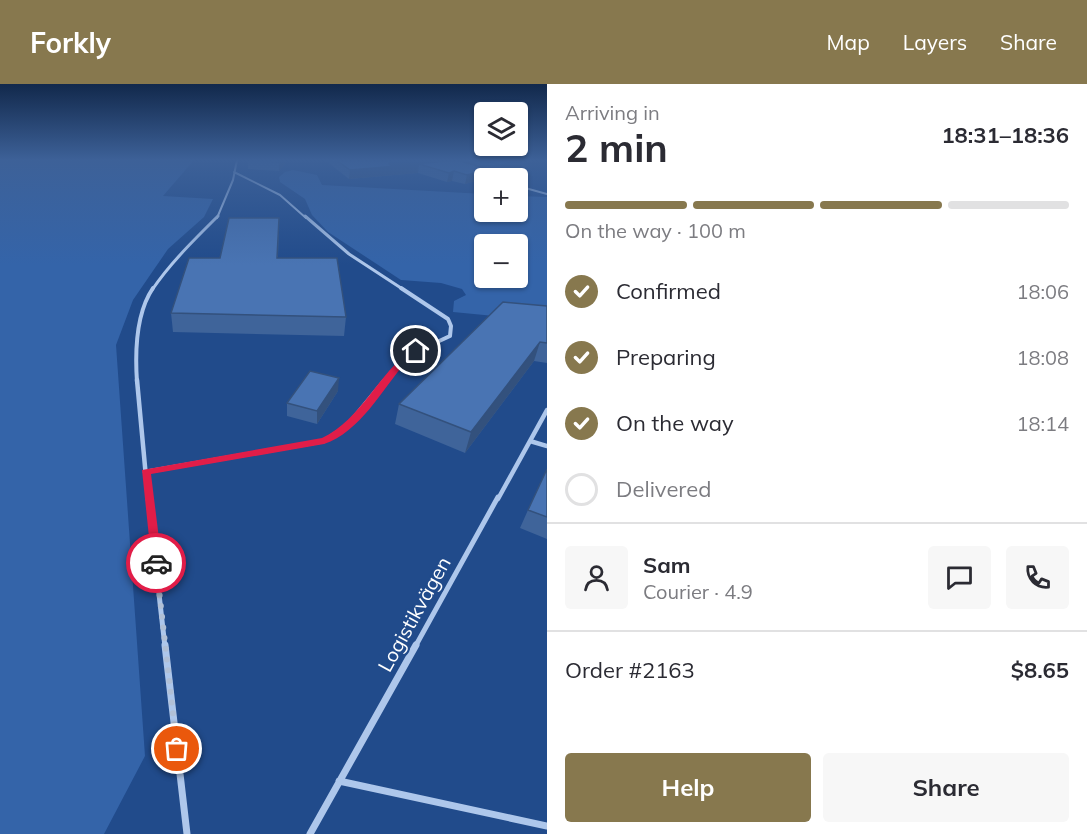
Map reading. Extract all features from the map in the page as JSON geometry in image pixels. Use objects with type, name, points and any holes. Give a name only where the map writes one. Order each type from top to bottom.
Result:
[{"type":"lane","points":[[187,834],[145,472],[136,368],[139,329],[148,296],[163,274],[205,227],[218,217],[226,195]]},
{"type":"lane","points":[[145,472],[324,441],[337,435],[363,410],[405,358],[450,336],[452,331],[448,319],[349,254],[280,195]]},
{"type":"lane","name":"Logistikvägen","points":[[310,834],[547,410]]},
{"type":"lane","points":[[530,441],[547,446]]},
{"type":"lane","points":[[339,781],[547,826]]},
{"type":"shaded area","points":[[0,195],[164,195],[213,199],[204,217],[168,249],[133,300],[116,345],[145,756],[104,834],[0,834]]},
{"type":"shaded area","points":[[299,195],[474,195],[474,222],[528,222],[528,196],[547,197],[547,321],[453,312],[454,301],[466,295],[462,289],[441,283],[401,280],[328,232],[312,215],[305,199]]},
{"type":"building","points":[[229,218],[279,218],[277,258],[337,258],[346,317],[171,313],[189,258],[220,258]]},
{"type":"building","points":[[503,302],[547,306],[547,343],[540,342],[471,432],[399,404]]},
{"type":"building","points":[[310,371],[339,378],[317,411],[287,403]]},
{"type":"building","points":[[547,469],[547,517],[528,510]]},
{"type":"way so far","points":[[156,563],[177,749]]},
{"type":"route","points":[[156,563],[145,472],[324,441],[337,435],[363,410],[405,358],[416,351]]}]
